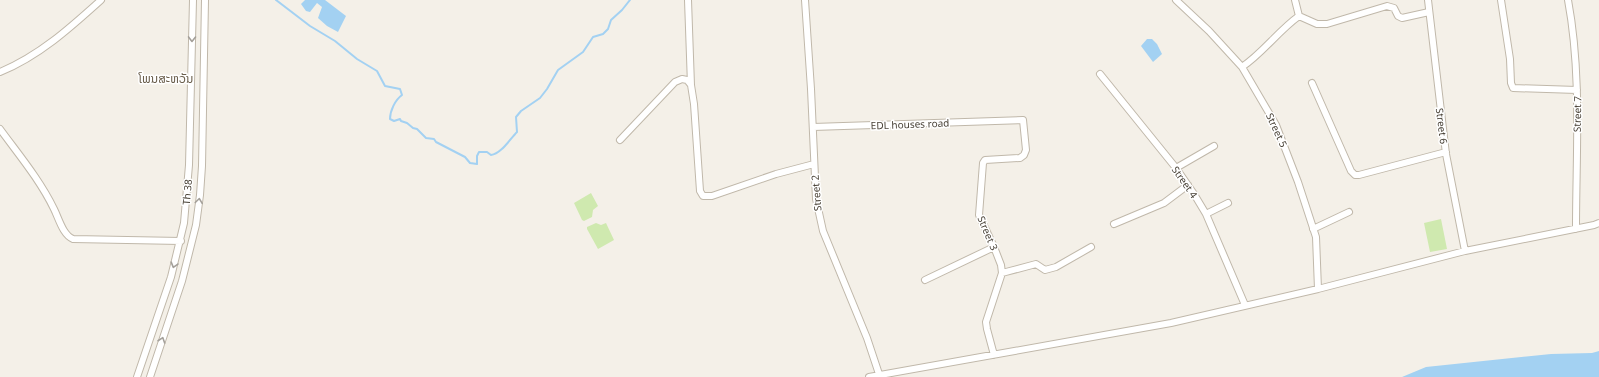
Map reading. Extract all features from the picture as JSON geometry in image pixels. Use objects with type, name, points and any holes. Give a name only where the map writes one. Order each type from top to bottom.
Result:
[{"type":"street","points":[[0,72],[26,60],[48,45],[101,0]]},
{"type":"street","name":"Th 38","points":[[137,377],[170,278],[181,241],[184,223],[189,165],[193,0]]},
{"type":"street","name":"Th 38","points":[[150,377],[182,281],[196,226],[202,166],[205,0]]},
{"type":"street","points":[[688,0],[691,84],[694,104],[700,191],[703,196],[712,196],[776,174],[814,164]]},
{"type":"street","name":"Street 2","points":[[805,0],[816,199],[823,231],[879,374]]},
{"type":"street","name":"Street 5","points":[[1176,0],[1209,31],[1242,67],[1276,125],[1298,182],[1316,238],[1318,289]]},
{"type":"street","points":[[1295,0],[1299,16]]},
{"type":"street","name":"Street 6","points":[[1428,0],[1446,152],[1465,251]]},
{"type":"street","points":[[1501,0],[1510,59],[1511,83],[1513,88],[1577,90]]},
{"type":"street","name":"Street 7","points":[[1568,0],[1571,17],[1577,90],[1576,229]]},
{"type":"street","points":[[1299,16],[1317,24],[1327,24],[1386,6],[1394,8],[1398,16],[1402,18],[1429,12]]},
{"type":"street","points":[[1242,67],[1250,62],[1286,26],[1299,16]]},
{"type":"street","name":"Street 4","points":[[1100,74],[1188,185],[1206,214],[1245,305]]},
{"type":"street","points":[[620,140],[675,82],[682,79],[687,80],[691,84]]},
{"type":"street","points":[[1312,83],[1351,172],[1356,175],[1446,152]]},
{"type":"street","name":"EDL houses road","points":[[813,128],[1023,120]]},
{"type":"street","name":"Street 3","points":[[1002,273],[994,247],[979,214],[983,163],[985,160],[1020,158],[1024,155],[1026,150],[1023,120]]},
{"type":"street","points":[[0,129],[47,193],[64,229],[70,238],[181,241]]},
{"type":"street","points":[[1176,168],[1214,146]]},
{"type":"street","points":[[1114,224],[1164,202],[1188,185]]},
{"type":"street","points":[[1206,214],[1228,203]]},
{"type":"street","points":[[1313,229],[1349,212]]},
{"type":"street","points":[[184,223],[196,226]]},
{"type":"street","points":[[869,377],[1171,323],[1318,289],[1465,251],[1599,223]]},
{"type":"street","points":[[925,280],[994,247]]},
{"type":"street","points":[[994,355],[986,322],[1002,273],[1036,264],[1044,270],[1056,267],[1091,247]]},
{"type":"green space","points":[[591,193],[598,206],[593,210],[592,217],[584,221],[582,220],[574,203]]},
{"type":"green space","points":[[1441,219],[1447,249],[1430,252],[1424,223]]},
{"type":"green space","points":[[596,223],[601,225],[606,223],[614,240],[598,249],[587,229],[587,227]]},
{"type":"water","points":[[305,0],[325,0],[346,16],[338,32],[327,26],[318,18],[322,7],[317,3],[310,12],[306,11],[301,4]]},
{"type":"water","points":[[1147,39],[1152,39],[1157,44],[1162,54],[1153,62],[1141,46]]},
{"type":"water","points":[[1599,351],[1599,377],[1402,377],[1426,367],[1551,354],[1592,353]]},
{"type":"waterway","points":[[276,0],[310,26],[335,41],[357,59],[377,71],[385,86],[400,89],[402,95],[393,106],[390,119],[394,121],[400,119],[401,121],[417,129],[426,138],[434,139],[436,142],[465,157],[470,163],[477,164],[477,156],[479,152],[487,152],[491,155],[495,154],[505,146],[517,132],[516,117],[521,111],[540,98],[558,70],[583,52],[593,37],[603,34],[608,29],[611,20],[630,0]]},
{"type":"district","name":"ໂພນສະຫວັນ","points":[[166,78]]}]
